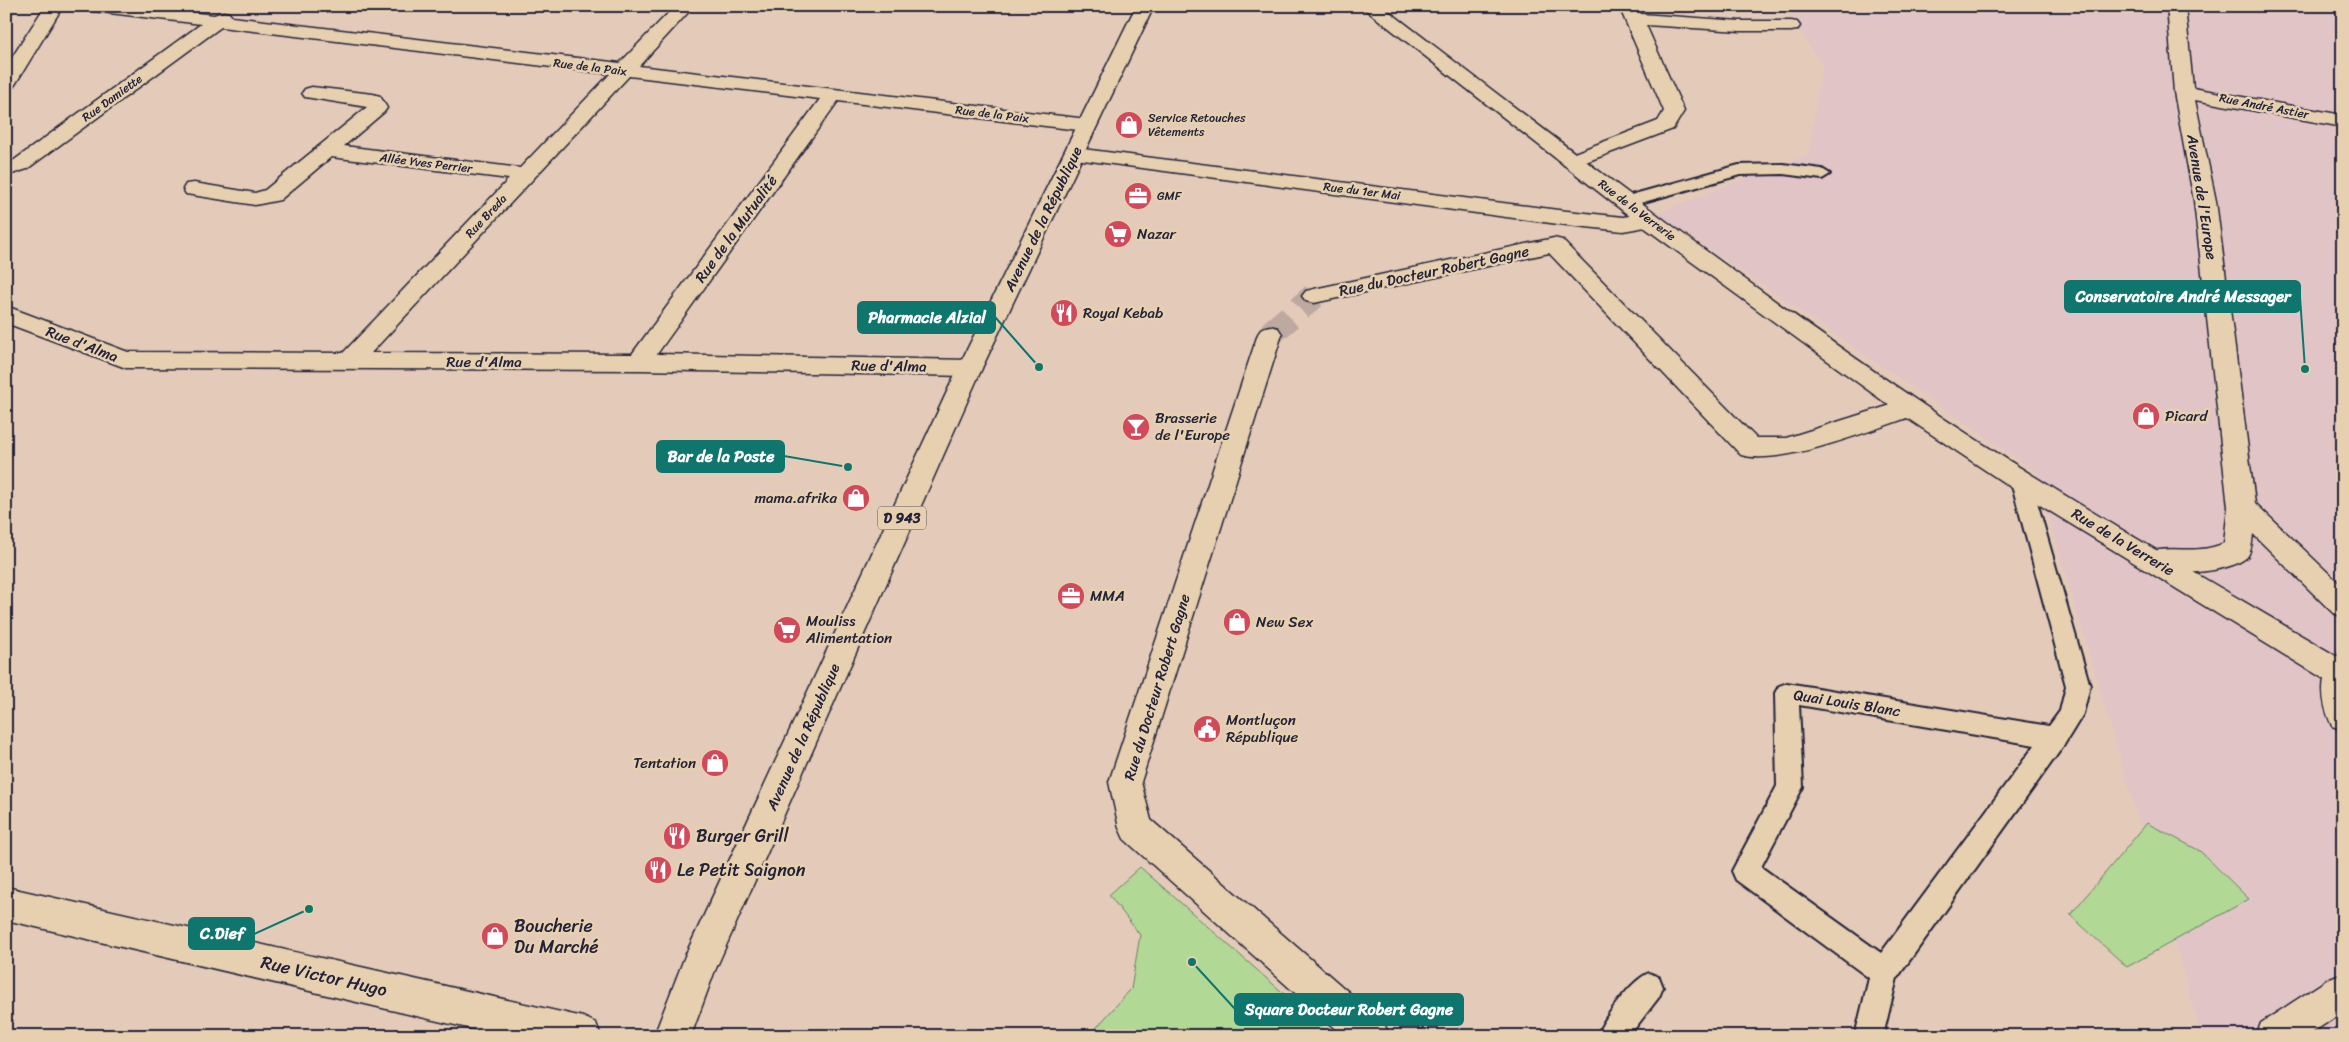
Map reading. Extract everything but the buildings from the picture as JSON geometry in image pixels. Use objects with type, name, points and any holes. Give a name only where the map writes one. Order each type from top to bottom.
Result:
[{"type":"street","points":[[6,83],[54,6]]},
{"type":"street","name":"Rue de la Paix","points":[[93,6],[1087,125]]},
{"type":"street","name":"Rue Damiette","points":[[6,170],[20,165],[238,6]]},
{"type":"street","name":"Rue Breda","points":[[349,361],[685,6]]},
{"type":"street","name":"Avenue de la République","points":[[672,1036],[698,969],[970,368],[1145,6]]},
{"type":"street","name":"Rue de la Verrerie","points":[[1370,6],[1398,18],[1571,161],[1649,220],[1910,408],[2021,481],[2155,562],[2341,670]]},
{"type":"street","name":"Avenue de l'Europe","points":[[2155,562],[2210,561],[2237,549],[2242,507],[2205,201],[2184,92],[2176,6]]},
{"type":"street","points":[[1630,13],[1740,26],[1791,26]]},
{"type":"street","points":[[1571,161],[1666,126],[1674,110],[1630,13]]},
{"type":"street","name":"Rue André Astier","points":[[2184,92],[2343,121]]},
{"type":"street","points":[[194,190],[256,199],[272,196],[377,108],[373,100],[312,93]]},
{"type":"street","name":"Rue de la Mutualité","points":[[639,362],[833,95]]},
{"type":"street","name":"Allée Yves Perrier","points":[[327,150],[525,175]]},
{"type":"street","name":"Rue du 1er Mai","points":[[1075,154],[1558,217],[1623,224],[1649,220]]},
{"type":"street","points":[[1558,217],[1554,245],[1750,448],[1786,447],[1910,408]]},
{"type":"street","name":"Rue du Docteur Robert Gagne","points":[[1314,296],[1554,245]]},
{"type":"street","name":"Rue d'Alma","points":[[6,314],[126,360],[639,362],[970,368]]},
{"type":"street","name":"Rue du Docteur Robert Gagne","points":[[1270,334],[1125,782],[1136,828],[1371,1036]]},
{"type":"street","points":[[2242,507],[2337,593]]},
{"type":"street","points":[[2341,670],[2339,706],[2343,717]]},
{"type":"street","name":"Rue Victor Hugo","points":[[6,902],[583,1036]]},
{"type":"street","points":[[2274,1036],[2343,991]]},
{"type":"lane","points":[[1626,202],[1739,170],[1783,168],[1822,174]]},
{"type":"lane","points":[[1869,1036],[1884,972],[2071,714],[2078,686],[2021,481]]},
{"type":"lane","name":"Quai Louis Blanc","points":[[1884,972],[1745,871],[1790,787],[1786,693],[2055,738]]},
{"type":"lane","points":[[1610,1036],[1650,987]]},
{"type":"shaded area","points":[[1782,6],[2343,6],[2343,1036],[2197,1036],[2197,1020],[2035,471],[1656,213],[1808,154],[1822,65]]},
{"type":"green space","points":[[2147,823],[2200,851],[2249,899],[2127,967],[2070,915]]},
{"type":"green space","points":[[1140,867],[1332,1036],[1089,1036],[1131,989],[1140,935],[1109,895]]},
{"type":"tunnel","points":[[1270,334],[1314,296]]},
{"type":"place","name":"Service Retouches Vêtements","points":[[1129,125]]},
{"type":"place","name":"GMF","points":[[1138,196]]},
{"type":"place","name":"Nazar","points":[[1118,234]]},
{"type":"place","name":"Royal Kebab","points":[[1064,313]]},
{"type":"place","name":"Pharmacie Alzial","points":[[1039,367]]},
{"type":"place","name":"Conservatoire André Messager","points":[[2305,369]]},
{"type":"place","name":"Picard","points":[[2146,416]]},
{"type":"place","name":"Brasserie de l'Europe","points":[[1136,427]]},
{"type":"place","name":"Bar de la Poste","points":[[848,467]]},
{"type":"place","name":"mama.afrika","points":[[856,498]]},
{"type":"place","name":"MMA","points":[[1071,596]]},
{"type":"place","name":"New Sex","points":[[1237,622]]},
{"type":"place","name":"Mouliss Alimentation","points":[[787,630]]},
{"type":"place","name":"Montluçon République","points":[[1207,729]]},
{"type":"place","name":"Tentation","points":[[715,763]]},
{"type":"place","name":"Burger Grill","points":[[677,836]]},
{"type":"place","name":"Le Petit Saignon","points":[[658,870]]},
{"type":"place","name":"C.Dief","points":[[309,909]]},
{"type":"place","name":"Boucherie Du Marché","points":[[495,936]]},
{"type":"place","name":"Square Docteur Robert Gagne","points":[[1192,962]]}]
